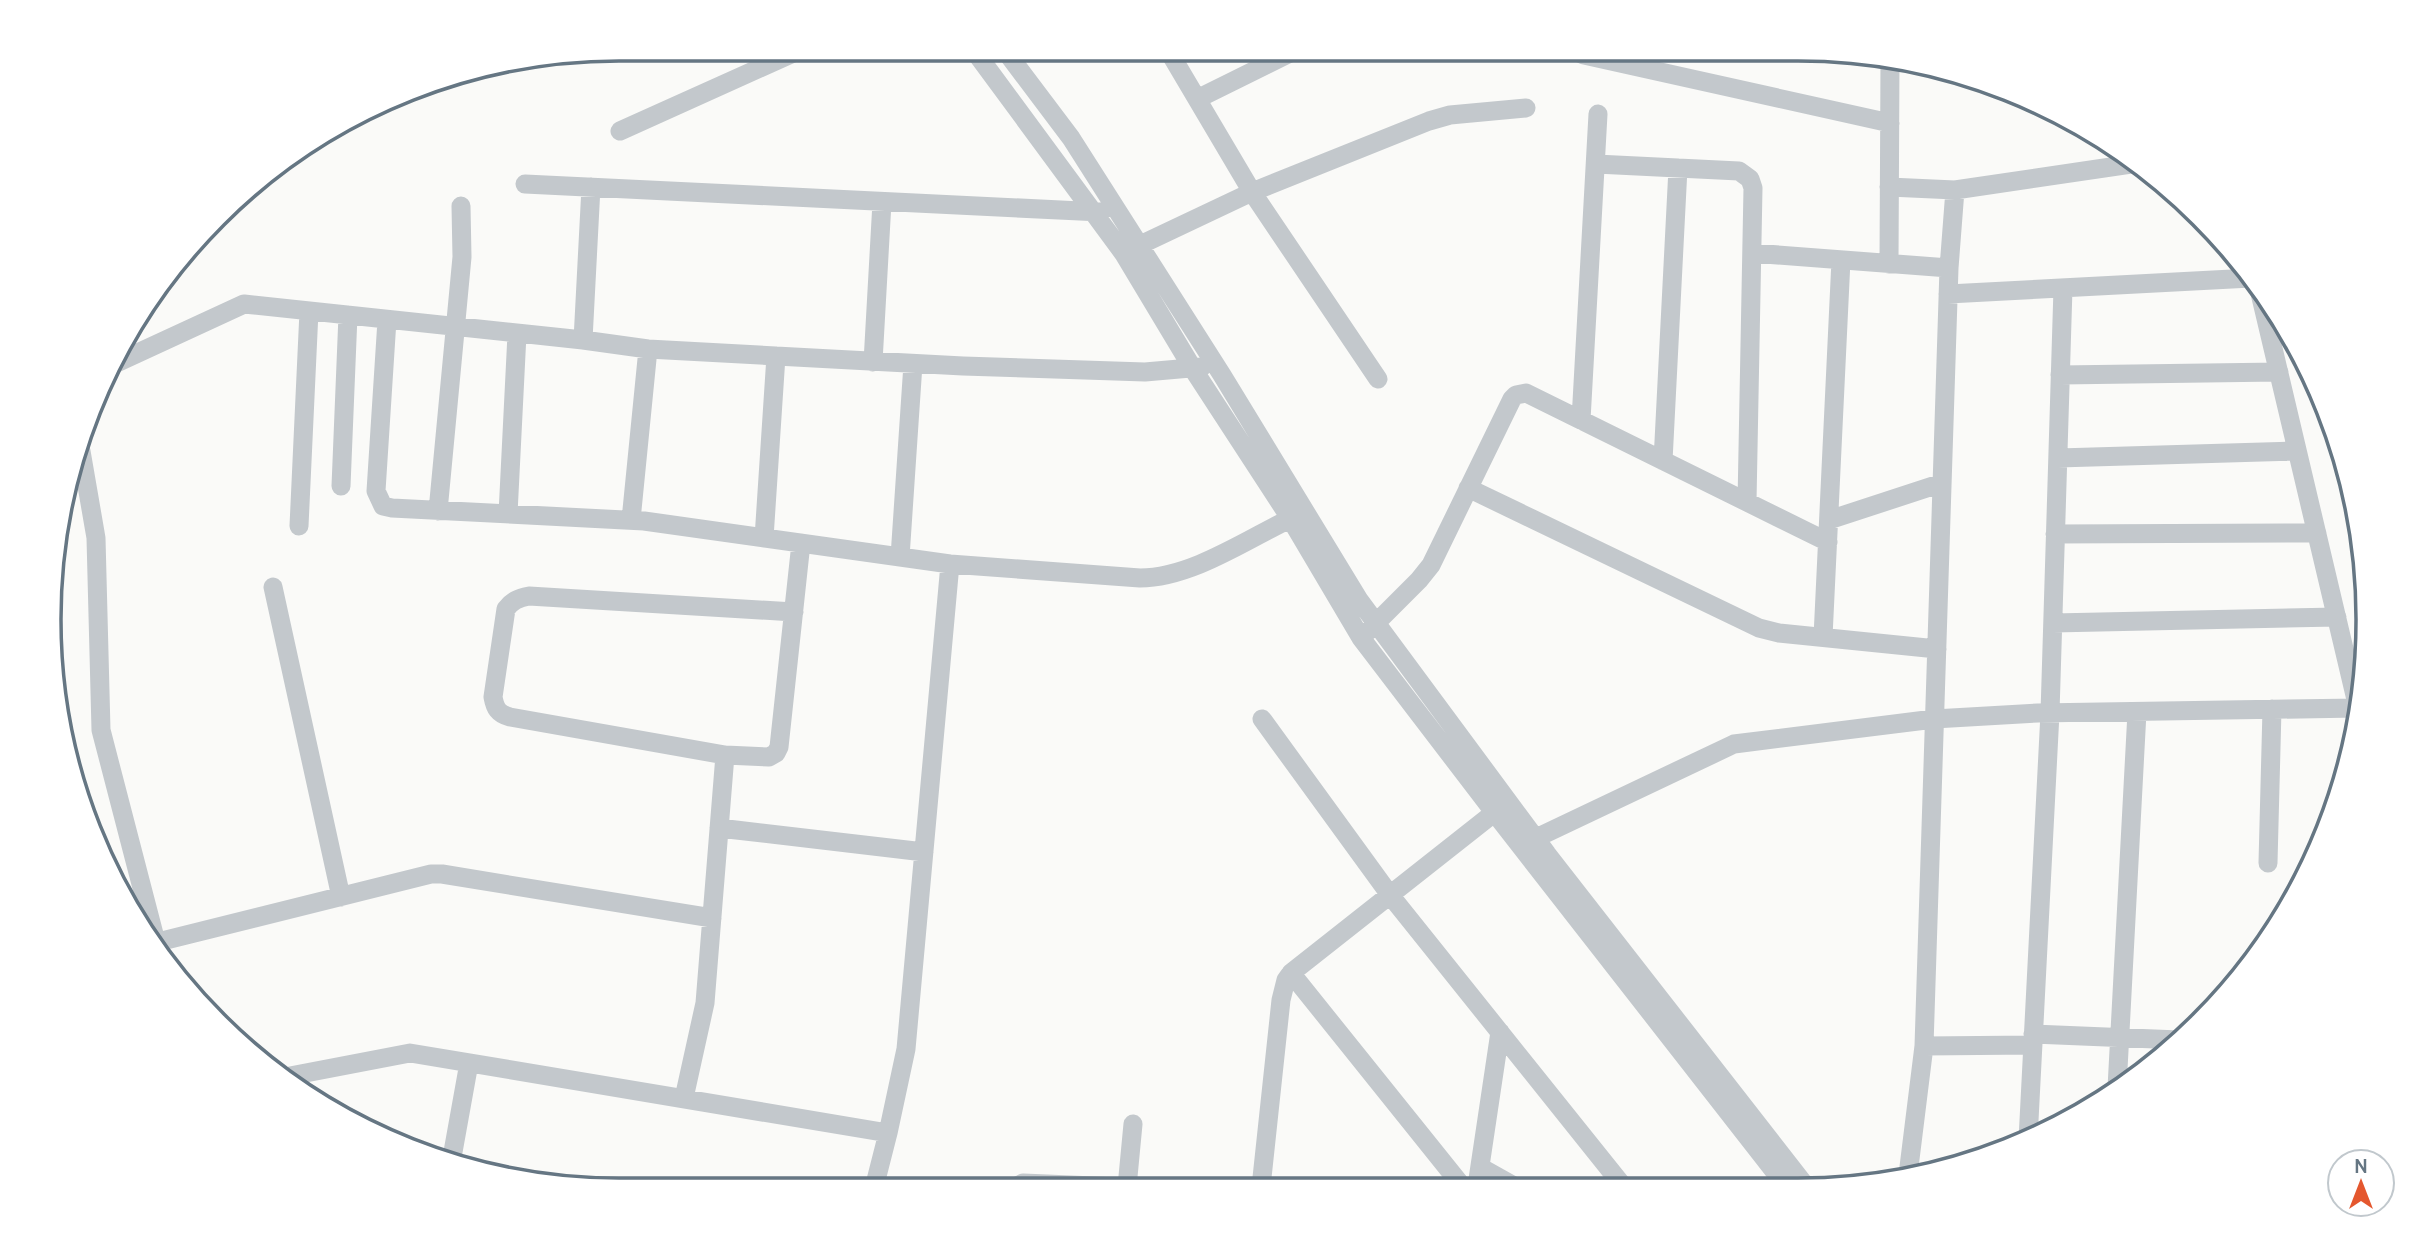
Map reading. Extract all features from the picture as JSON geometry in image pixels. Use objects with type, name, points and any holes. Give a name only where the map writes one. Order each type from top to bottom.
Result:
[{"type":"street","points":[[620,131],[775,61]]},
{"type":"street","points":[[982,61],[1124,254],[1193,369],[1298,514]]},
{"type":"street","points":[[1013,61],[1068,133],[1216,365],[1351,605],[1359,634],[1501,807],[1780,1178]]},
{"type":"street","points":[[1175,61],[1252,192],[1378,379]]},
{"type":"street","points":[[1197,99],[1274,61]]},
{"type":"street","points":[[1611,61],[1890,122]]},
{"type":"street","points":[[1889,264],[1890,69]]},
{"type":"street","points":[[1140,245],[1252,192],[1439,118],[1526,108]]},
{"type":"street","points":[[1581,420],[1598,114]]},
{"type":"street","points":[[1596,164],[1739,171],[1746,174],[1753,188],[1747,502]]},
{"type":"street","points":[[1889,187],[1955,190],[2122,165]]},
{"type":"street","points":[[1663,461],[1678,168]]},
{"type":"street","points":[[525,184],[1119,213]]},
{"type":"street","points":[[583,340],[591,187]]},
{"type":"street","points":[[1909,1166],[1924,1046],[1948,295],[1955,190]]},
{"type":"street","points":[[873,362],[882,202]]},
{"type":"street","points":[[438,511],[462,257],[461,206]]},
{"type":"street","points":[[1752,253],[1949,268]]},
{"type":"street","points":[[1823,637],[1841,260]]},
{"type":"street","points":[[1948,295],[2239,279]]},
{"type":"street","points":[[2029,1127],[2050,713],[2063,288]]},
{"type":"street","points":[[127,358],[244,304],[648,349],[912,364],[1145,372],[1216,365]]},
{"type":"street","points":[[299,526],[309,311]]},
{"type":"street","points":[[2265,314],[2352,682]]},
{"type":"street","points":[[341,486],[348,315]]},
{"type":"street","points":[[387,320],[376,491],[383,506],[392,508],[631,520],[950,564],[1152,578],[1199,564],[1298,514]]},
{"type":"street","points":[[508,514],[517,334]]},
{"type":"street","points":[[631,520],[648,349]]},
{"type":"street","points":[[764,538],[776,356]]},
{"type":"street","points":[[900,557],[912,364]]},
{"type":"street","points":[[2060,375],[2279,372]]},
{"type":"street","points":[[1359,634],[1425,574],[1512,399],[1525,393],[1828,542]]},
{"type":"street","points":[[2058,457],[2297,451]]},
{"type":"street","points":[[83,464],[96,538],[101,730],[154,928]]},
{"type":"street","points":[[1829,520],[1942,483]]},
{"type":"street","points":[[1468,488],[1759,628],[1779,633],[1937,649]]},
{"type":"street","points":[[2055,534],[2317,533]]},
{"type":"street","points":[[794,612],[529,596],[511,602],[506,609],[493,697],[495,707],[501,714],[725,755],[761,758],[776,753],[779,747],[794,612],[801,543]]},
{"type":"street","points":[[877,1178],[906,1049],[950,564]]},
{"type":"street","points":[[272,587],[341,897]]},
{"type":"street","points":[[1351,605],[1375,621],[1501,807]]},
{"type":"street","points":[[2053,622],[2337,617]]},
{"type":"street","points":[[1529,844],[1734,744],[1934,719],[2050,713],[2348,708]]},
{"type":"street","points":[[2268,863],[2272,709]]},
{"type":"street","points":[[2117,1077],[2137,712]]},
{"type":"street","points":[[1262,719],[1390,895],[1617,1178]]},
{"type":"street","points":[[684,1098],[704,1014],[725,755]]},
{"type":"street","points":[[1262,1178],[1281,1000],[1286,979],[1501,807]]},
{"type":"street","points":[[719,828],[924,852]]},
{"type":"street","points":[[1529,844],[1799,1178]]},
{"type":"street","points":[[162,939],[431,874],[451,874],[712,918]]},
{"type":"street","points":[[1291,973],[1456,1178]]},
{"type":"street","points":[[1479,1176],[1500,1032]]},
{"type":"street","points":[[1924,1046],[2119,1036],[2166,1039]]},
{"type":"street","points":[[297,1075],[410,1053],[888,1133]]},
{"type":"street","points":[[453,1152],[469,1063]]},
{"type":"street","points":[[1128,1178],[1133,1124]]}]
